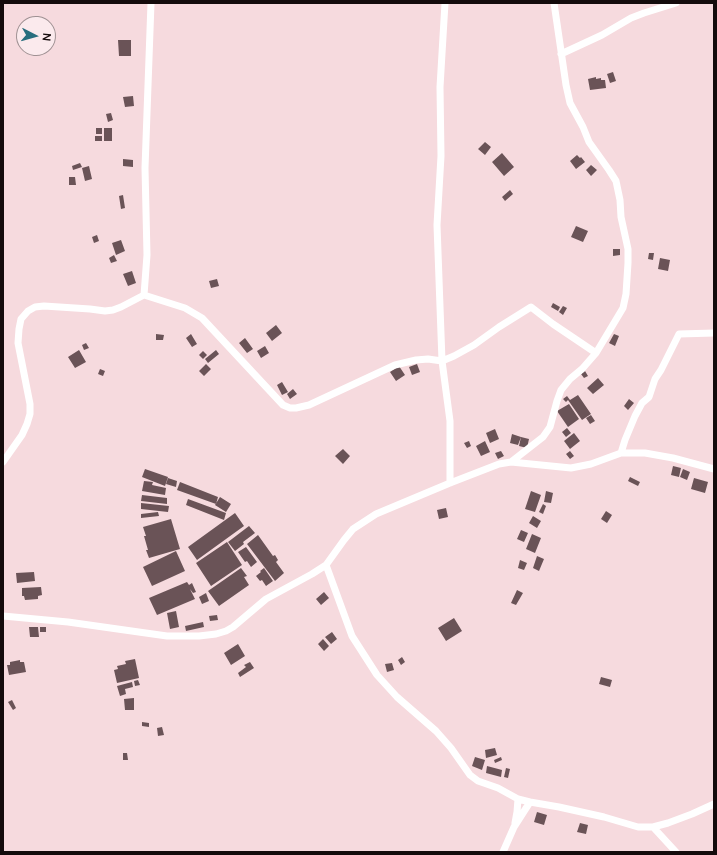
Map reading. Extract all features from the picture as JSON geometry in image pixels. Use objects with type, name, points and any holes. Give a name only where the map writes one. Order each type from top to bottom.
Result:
[{"type":"street","points":[[144,295],[147,255],[145,168],[151,3]]},
{"type":"street","points":[[445,3],[440,87],[441,156],[437,225],[442,361],[450,421],[450,483]]},
{"type":"street","points":[[511,462],[543,437],[550,427],[561,390],[596,353],[623,308],[626,294],[628,249],[616,181],[589,142],[570,103],[554,3]]},
{"type":"street","points":[[561,54],[602,35],[631,18],[676,3]]},
{"type":"street","points":[[3,462],[22,435],[30,414],[30,404],[18,343],[21,319],[28,311],[35,307],[44,306],[105,311],[121,307],[144,295],[185,308],[202,318],[284,405],[290,408],[309,405],[395,365],[416,360],[428,359],[442,361],[454,356],[531,307],[596,353]]},
{"type":"street","points":[[621,453],[635,416],[642,403],[649,397],[655,379],[679,334],[714,333]]},
{"type":"street","points":[[3,616],[68,622],[167,636],[194,636],[226,632],[266,599],[326,565],[353,529],[376,514],[499,464],[511,462],[571,468],[591,464],[621,453],[645,453],[712,467]]},
{"type":"street","points":[[326,565],[352,636],[377,675],[397,698],[436,731],[451,748],[470,775],[478,781],[498,788],[518,799],[604,817],[638,827],[653,827],[692,814],[714,804]]},
{"type":"street","points":[[514,827],[518,799]]},
{"type":"street","points":[[503,852],[514,827],[530,802]]},
{"type":"street","points":[[653,827],[676,852]]},
{"type":"building","points":[[118,40],[131,40],[131,56],[119,56]]},
{"type":"building","points":[[613,72],[616,81],[610,83],[607,74]]},
{"type":"building","points":[[596,77],[596,79],[601,78],[601,80],[605,80],[606,88],[590,90],[588,79]]},
{"type":"building","points":[[133,96],[134,106],[125,107],[123,97]]},
{"type":"building","points":[[111,113],[113,120],[108,122],[106,114]]},
{"type":"building","points":[[96,128],[102,128],[102,134],[96,134]]},
{"type":"building","points":[[104,128],[112,128],[112,141],[104,141]]},
{"type":"building","points":[[95,136],[102,136],[102,141],[95,141]]},
{"type":"building","points":[[485,142],[491,147],[485,155],[478,149]]},
{"type":"building","points":[[502,153],[514,167],[504,176],[492,162]]},
{"type":"building","points":[[577,155],[585,162],[576,169],[570,161]]},
{"type":"building","points":[[123,159],[133,160],[133,167],[123,166]]},
{"type":"building","points":[[80,163],[82,167],[73,170],[72,166]]},
{"type":"building","points":[[591,165],[597,170],[591,176],[586,170]]},
{"type":"building","points":[[89,166],[92,179],[85,181],[82,168]]},
{"type":"building","points":[[69,177],[75,177],[76,185],[69,185]]},
{"type":"building","points":[[510,190],[513,194],[505,201],[502,197]]},
{"type":"building","points":[[123,195],[125,208],[121,209],[119,196]]},
{"type":"building","points":[[576,226],[588,231],[583,242],[571,237]]},
{"type":"building","points":[[97,235],[99,241],[94,243],[92,237]]},
{"type":"building","points":[[121,240],[125,251],[116,255],[112,243]]},
{"type":"building","points":[[613,249],[620,249],[620,255],[613,256]]},
{"type":"building","points":[[649,253],[654,253],[653,260],[648,259]]},
{"type":"building","points":[[114,255],[117,261],[111,263],[109,258]]},
{"type":"building","points":[[660,258],[670,260],[668,271],[658,269]]},
{"type":"building","points":[[132,271],[136,283],[128,286],[123,274]]},
{"type":"building","points":[[217,279],[219,286],[211,288],[209,281]]},
{"type":"building","points":[[553,303],[560,307],[558,311],[551,307]]},
{"type":"building","points":[[563,306],[567,308],[563,315],[559,312]]},
{"type":"building","points":[[276,325],[282,333],[272,341],[266,333]]},
{"type":"building","points":[[156,334],[164,335],[163,340],[156,340]]},
{"type":"building","points":[[191,334],[197,344],[192,347],[186,338]]},
{"type":"building","points":[[614,334],[619,336],[615,346],[609,343]]},
{"type":"building","points":[[245,338],[253,349],[247,353],[239,343]]},
{"type":"building","points":[[86,343],[89,348],[84,350],[82,345]]},
{"type":"building","points":[[265,346],[269,353],[261,358],[257,351]]},
{"type":"building","points":[[79,350],[86,362],[75,368],[68,357]]},
{"type":"building","points":[[216,350],[219,354],[208,363],[205,359]]},
{"type":"building","points":[[203,351],[207,355],[203,359],[199,355]]},
{"type":"building","points":[[206,364],[211,369],[204,376],[199,371]]},
{"type":"building","points":[[417,364],[420,372],[412,375],[409,367]]},
{"type":"building","points":[[399,366],[405,375],[396,381],[390,372]]},
{"type":"building","points":[[100,369],[105,371],[103,376],[98,374]]},
{"type":"building","points":[[585,371],[588,376],[584,378],[581,374]]},
{"type":"building","points":[[598,378],[604,385],[593,394],[587,388]]},
{"type":"building","points":[[282,382],[288,392],[282,395],[277,385]]},
{"type":"building","points":[[293,389],[297,394],[290,399],[287,394]]},
{"type":"building","points":[[578,395],[591,414],[582,420],[568,400],[566,402],[563,399],[567,396],[570,400]]},
{"type":"building","points":[[629,399],[634,403],[628,410],[624,406]]},
{"type":"building","points":[[569,404],[579,419],[568,427],[557,411]]},
{"type":"building","points":[[591,415],[595,421],[590,424],[586,418]]},
{"type":"building","points":[[567,428],[571,433],[566,437],[562,432]]},
{"type":"building","points":[[495,429],[499,439],[490,443],[486,433]]},
{"type":"building","points":[[574,433],[580,441],[570,449],[564,441]]},
{"type":"building","points":[[512,434],[521,437],[518,445],[510,443]]},
{"type":"building","points":[[521,437],[529,439],[527,448],[519,446]]},
{"type":"building","points":[[469,441],[471,446],[467,448],[464,443]]},
{"type":"building","points":[[485,441],[490,452],[481,456],[476,446]]},
{"type":"building","points":[[343,449],[350,456],[343,464],[335,456]]},
{"type":"building","points":[[501,451],[504,456],[498,459],[495,453]]},
{"type":"building","points":[[570,451],[574,456],[570,459],[566,454]]},
{"type":"building","points":[[673,466],[681,468],[679,477],[671,475]]},
{"type":"building","points":[[145,469],[168,477],[165,486],[142,477]]},
{"type":"building","points":[[683,469],[690,472],[687,480],[680,477]]},
{"type":"building","points":[[630,477],[640,482],[638,486],[628,481]]},
{"type":"building","points":[[168,478],[177,481],[176,487],[166,484]]},
{"type":"building","points":[[694,478],[708,482],[705,493],[691,489]]},
{"type":"building","points":[[144,481],[153,482],[152,485],[166,488],[165,495],[142,491]]},
{"type":"building","points":[[180,482],[218,497],[216,504],[177,490]]},
{"type":"building","points":[[531,491],[541,495],[535,512],[525,509]]},
{"type":"building","points":[[546,491],[553,493],[551,503],[544,502]]},
{"type":"building","points":[[142,495],[167,498],[167,504],[141,501]]},
{"type":"building","points":[[220,497],[231,504],[226,512],[215,505]]},
{"type":"building","points":[[188,499],[226,513],[224,520],[186,505]]},
{"type":"building","points":[[141,503],[169,506],[168,512],[141,509]]},
{"type":"building","points":[[543,504],[546,506],[543,514],[539,512]]},
{"type":"building","points":[[446,508],[448,517],[439,519],[437,510]]},
{"type":"building","points":[[606,511],[612,515],[607,523],[601,519]]},
{"type":"building","points":[[158,512],[159,516],[141,518],[141,514]]},
{"type":"building","points":[[235,513],[244,526],[197,560],[188,547]]},
{"type":"building","points":[[533,516],[541,521],[537,528],[529,523]]},
{"type":"building","points":[[171,519],[180,549],[149,558],[146,550],[148,550],[143,527]]},
{"type":"building","points":[[249,526],[255,533],[243,542],[244,544],[235,551],[228,542]]},
{"type":"building","points":[[521,530],[528,533],[524,542],[517,539]]},
{"type":"building","points":[[532,534],[541,538],[535,553],[526,549]]},
{"type":"building","points":[[258,535],[273,556],[275,555],[278,560],[276,562],[284,573],[275,581],[247,544]]},
{"type":"building","points":[[227,542],[242,565],[211,586],[196,563]]},
{"type":"building","points":[[246,547],[257,562],[251,567],[247,561],[245,562],[238,552]]},
{"type":"building","points":[[176,551],[185,571],[152,586],[143,567]]},
{"type":"building","points":[[537,556],[544,559],[539,571],[533,568]]},
{"type":"building","points":[[520,560],[527,563],[524,570],[518,568]]},
{"type":"building","points":[[241,568],[247,576],[244,577],[249,585],[219,606],[208,591]]},
{"type":"building","points":[[264,568],[273,581],[266,586],[262,580],[260,581],[256,576]]},
{"type":"building","points":[[34,572],[35,581],[17,583],[16,573]]},
{"type":"building","points":[[187,582],[189,585],[192,583],[196,592],[193,593],[190,589],[195,599],[157,615],[149,598]]},
{"type":"building","points":[[41,587],[42,595],[38,596],[38,599],[25,600],[24,596],[22,596],[22,588]]},
{"type":"building","points":[[517,590],[523,593],[516,605],[511,603]]},
{"type":"building","points":[[324,592],[329,598],[321,605],[316,599]]},
{"type":"building","points":[[206,593],[209,601],[202,604],[199,597]]},
{"type":"building","points":[[176,611],[179,627],[170,629],[167,613]]},
{"type":"building","points":[[217,615],[218,620],[210,621],[209,616]]},
{"type":"building","points":[[454,618],[462,631],[446,641],[438,628]]},
{"type":"building","points":[[203,622],[204,627],[186,631],[185,626]]},
{"type":"building","points":[[29,627],[38,627],[39,637],[30,637]]},
{"type":"building","points":[[40,627],[46,627],[46,632],[40,632]]},
{"type":"building","points":[[332,632],[337,639],[331,644],[325,637]]},
{"type":"building","points":[[323,639],[329,646],[324,651],[318,644]]},
{"type":"building","points":[[238,644],[245,656],[231,665],[224,653]]},
{"type":"building","points":[[402,657],[405,662],[401,665],[398,660]]},
{"type":"building","points":[[135,659],[139,678],[117,683],[114,670],[118,669],[117,666],[126,664],[125,661]]},
{"type":"building","points":[[20,660],[20,662],[24,662],[26,672],[9,675],[7,665],[10,665],[10,662]]},
{"type":"building","points":[[250,662],[254,668],[240,677],[238,673],[246,667],[244,665]]},
{"type":"building","points":[[392,663],[394,670],[387,672],[385,664]]},
{"type":"building","points":[[601,677],[612,680],[610,687],[599,684]]},
{"type":"building","points":[[138,680],[140,685],[135,686],[134,681]]},
{"type":"building","points":[[132,682],[133,687],[125,689],[126,694],[120,696],[117,686]]},
{"type":"building","points":[[134,698],[134,710],[125,710],[124,699]]},
{"type":"building","points":[[12,700],[16,708],[13,710],[8,702]]},
{"type":"building","points":[[142,722],[149,723],[149,727],[142,726]]},
{"type":"building","points":[[162,727],[164,735],[158,736],[157,728]]},
{"type":"building","points":[[495,748],[497,755],[486,758],[485,750]]},
{"type":"building","points":[[123,753],[127,753],[128,760],[123,760]]},
{"type":"building","points":[[475,757],[485,760],[482,770],[472,766]]},
{"type":"building","points":[[501,757],[502,760],[495,763],[494,760]]},
{"type":"building","points":[[487,766],[502,770],[501,777],[486,773]]},
{"type":"building","points":[[506,768],[510,769],[508,778],[504,777]]},
{"type":"building","points":[[537,812],[547,815],[544,825],[534,822]]},
{"type":"building","points":[[580,823],[588,825],[586,834],[577,832]]}]
